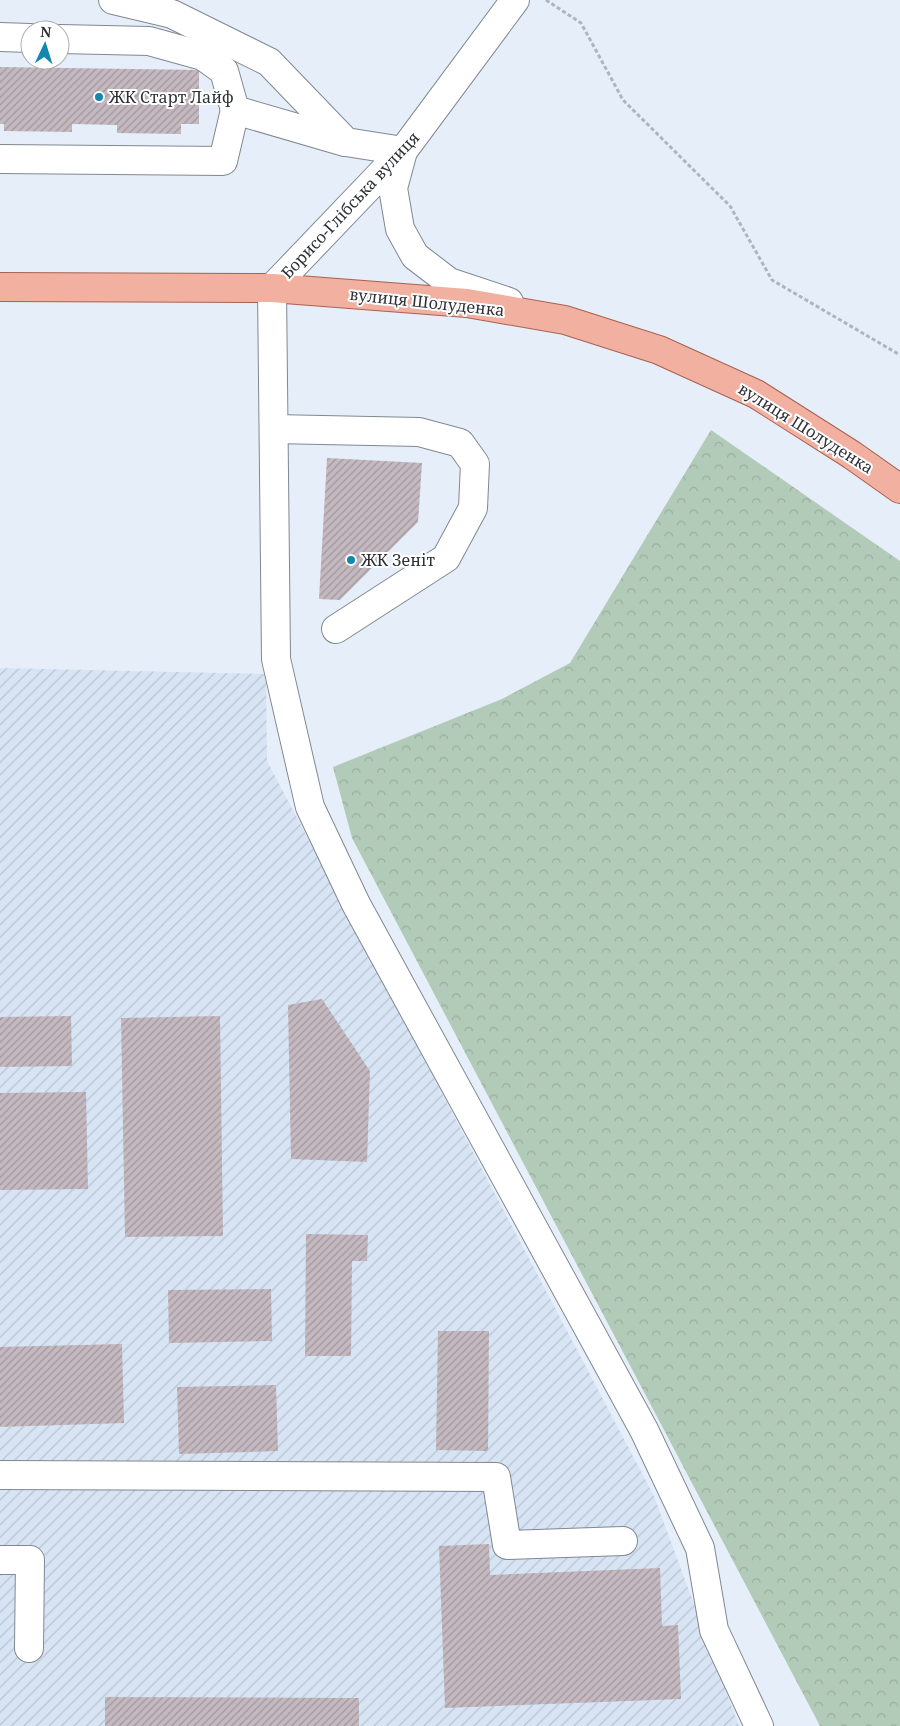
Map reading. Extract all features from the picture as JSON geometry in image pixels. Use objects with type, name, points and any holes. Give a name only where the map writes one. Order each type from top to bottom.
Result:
[{"type":"main road","name":"вулиця Шолуденка","points":[[0,287],[272,288],[467,304],[565,320],[659,350],[756,394],[852,455],[900,489]]},
{"type":"street","points":[[113,0],[172,14],[269,62],[346,142]]},
{"type":"street","name":"Борисо-Глібська вулиця","points":[[272,288],[403,152],[515,0]]},
{"type":"street","points":[[0,37],[20,38]]},
{"type":"street","points":[[0,159],[222,160],[235,110],[224,71],[203,56],[149,41],[70,39]]},
{"type":"street","points":[[235,110],[346,142],[403,152],[393,188],[400,229],[415,256],[450,282],[565,320]]},
{"type":"street","points":[[272,288],[276,659],[310,807],[356,904],[644,1430],[700,1548],[714,1630],[759,1726]]},
{"type":"street","points":[[274,429],[419,432],[460,443],[474,464],[473,508],[446,558],[336,629]]},
{"type":"street","points":[[0,1475],[496,1477],[507,1545],[623,1541]]},
{"type":"street","points":[[0,1560],[30,1560],[29,1648]]},
{"type":"path","points":[[546,0],[581,24],[623,100],[730,206],[772,280],[900,355]]},
{"type":"shaded area","points":[[0,668],[266,674],[267,761],[654,1496],[739,1726],[0,1726]]},
{"type":"green space","points":[[711,430],[900,561],[900,1726],[820,1726],[352,838],[333,767],[502,699],[570,663]]},
{"type":"building","name":"ЖК Старт Лайф","points":[[0,67],[20,67],[20,70],[70,70],[70,68],[199,70],[199,124],[181,124],[181,134],[117,133],[117,125],[72,124],[72,132],[4,131],[4,124],[0,124]]},
{"type":"building","name":"ЖК Зеніт","points":[[327,458],[422,463],[418,522],[340,600],[319,599]]},
{"type":"building","points":[[322,999],[370,1071],[367,1162],[291,1159],[288,1005]]},
{"type":"building","points":[[71,1016],[72,1066],[0,1067],[0,1017]]},
{"type":"building","points":[[220,1016],[223,1236],[125,1237],[121,1018]]},
{"type":"building","points":[[86,1092],[88,1189],[0,1190],[0,1093]]},
{"type":"building","points":[[306,1234],[368,1235],[367,1261],[352,1261],[351,1356],[305,1356]]},
{"type":"building","points":[[271,1289],[272,1341],[169,1343],[168,1290]]},
{"type":"building","points":[[438,1331],[489,1331],[488,1451],[436,1450]]},
{"type":"building","points":[[122,1344],[124,1423],[0,1427],[0,1347]]},
{"type":"building","points":[[276,1385],[278,1451],[179,1454],[177,1387]]},
{"type":"building","points":[[489,1544],[490,1575],[660,1568],[662,1626],[678,1625],[681,1699],[445,1708],[439,1546]]},
{"type":"building","points":[[105,1697],[359,1698],[359,1726],[105,1726]]},
{"type":"place","name":"ЖК Старт Лайф","points":[[99,97]]},
{"type":"place","name":"ЖК Зеніт","points":[[351,560]]}]
